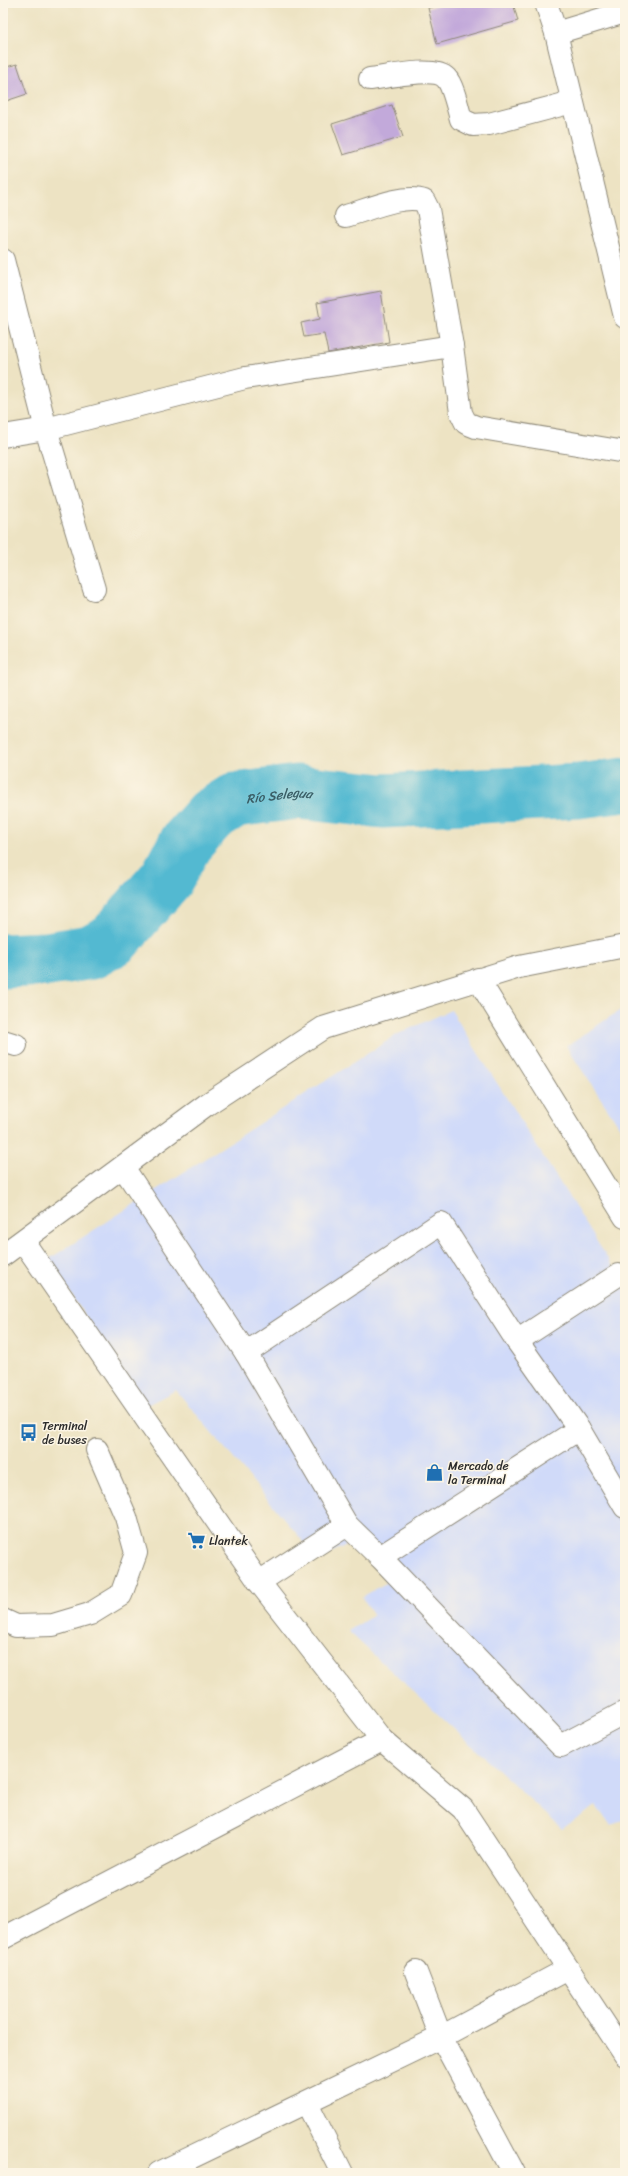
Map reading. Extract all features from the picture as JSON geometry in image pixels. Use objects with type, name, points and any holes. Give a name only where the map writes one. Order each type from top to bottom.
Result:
[{"type":"street","points":[[546,3],[556,33],[625,317]]},
{"type":"street","points":[[556,33],[625,12]]},
{"type":"street","points":[[370,79],[421,73],[439,73],[447,79],[461,119],[473,125],[489,124],[572,102]]},
{"type":"street","points":[[346,216],[405,199],[417,198],[424,201],[428,209],[452,346],[461,414],[466,423],[476,427],[625,452]]},
{"type":"street","points":[[3,260],[46,429],[94,589]]},
{"type":"street","points":[[3,436],[46,429],[245,378],[452,346]]},
{"type":"street","points":[[3,1255],[206,1105],[324,1028],[519,967],[625,946]]},
{"type":"street","points":[[478,979],[625,1217]]},
{"type":"street","points":[[123,1167],[246,1352],[347,1525],[380,1557],[561,1746],[625,1712]]},
{"type":"street","points":[[246,1352],[441,1223],[516,1340],[579,1429],[625,1507]]},
{"type":"street","points":[[23,1241],[259,1582],[382,1740],[463,1810],[625,2055]]},
{"type":"street","points":[[516,1340],[618,1275]]},
{"type":"street","points":[[380,1557],[579,1429]]},
{"type":"street","points":[[3,1620],[16,1626],[53,1625],[90,1614],[121,1595],[136,1553],[126,1517],[97,1450]]},
{"type":"street","points":[[259,1582],[347,1525]]},
{"type":"street","points":[[3,1938],[382,1740]]},
{"type":"street","points":[[169,2171],[441,2037],[568,1968]]},
{"type":"street","points":[[416,1972],[441,2037],[514,2173]]},
{"type":"street","points":[[307,2103],[342,2173]]},
{"type":"shaded area","points":[[625,1007],[625,1135],[566,1046]]},
{"type":"shaded area","name":"Mercado de la Terminal","points":[[451,1010],[625,1286],[625,1818],[611,1826],[596,1806],[562,1829],[348,1631],[374,1615],[362,1597],[386,1583],[359,1539],[318,1559],[176,1390],[143,1407],[49,1259],[398,1034]]},
{"type":"building","points":[[448,3],[513,3],[518,21],[437,44],[428,8]]},
{"type":"building","points":[[17,64],[27,94],[3,102],[3,68]]},
{"type":"building","points":[[392,105],[403,137],[343,155],[332,124]]},
{"type":"building","points":[[381,291],[389,342],[328,353],[324,334],[304,337],[301,323],[320,319],[317,303]]},
{"type":"waterway","name":"Río Selegua","points":[[3,961],[48,959],[91,952],[114,939],[166,879],[186,843],[211,815],[235,800],[297,792],[383,801],[579,791],[625,785]]},
{"type":"place","name":"Terminal de buses","points":[[29,1433]]},
{"type":"place","name":"Mercado de la Terminal","points":[[435,1473]]},
{"type":"place","name":"Llantek","points":[[196,1541]]}]
